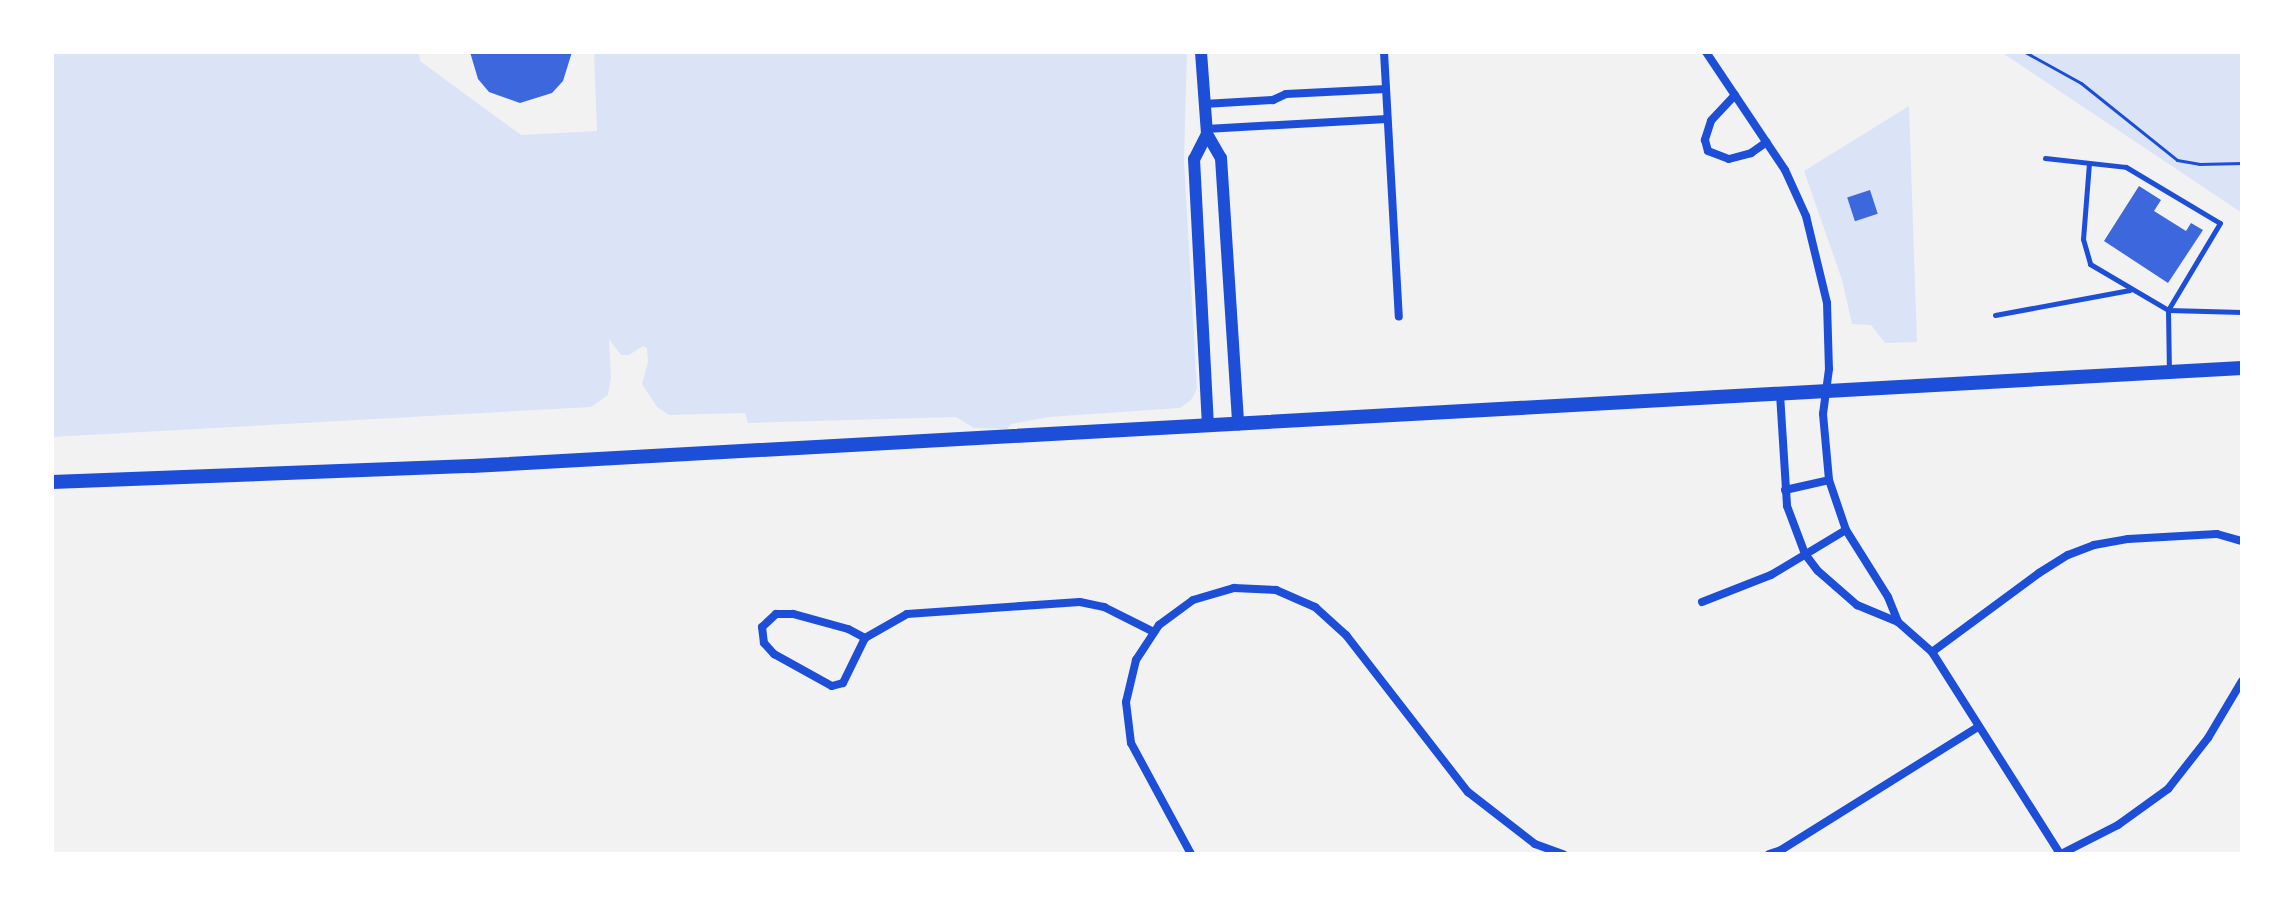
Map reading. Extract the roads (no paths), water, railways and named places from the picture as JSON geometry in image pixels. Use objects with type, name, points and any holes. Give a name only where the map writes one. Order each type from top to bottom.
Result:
[{"type":"main road","points":[[52,482],[472,466],[2242,368]]},
{"type":"street","points":[[1201,52],[1207,132],[1221,158],[1238,424]]},
{"type":"street","points":[[1384,52],[1399,317]]},
{"type":"street","points":[[1706,52],[1767,142],[1797,193],[1818,257],[1827,303],[1823,414],[1829,480],[1846,530],[1888,597],[1898,622]]},
{"type":"street","points":[[1204,104],[1273,100],[1286,94],[1386,89]]},
{"type":"street","points":[[1735,95],[1711,121],[1705,140],[1708,151],[1729,159],[1751,153],[1767,142]]},
{"type":"street","points":[[1207,132],[1387,119]]},
{"type":"street","points":[[1207,132],[1194,159],[1208,426]]},
{"type":"street","points":[[1780,394],[1785,490],[1791,522],[1805,554],[1818,571],[1857,605],[1898,622],[1932,652],[2060,854],[2118,825],[2168,789],[2208,738],[2242,681]]},
{"type":"street","points":[[1785,490],[1829,480]]},
{"type":"street","points":[[1702,602],[1771,575],[1846,530]]},
{"type":"street","points":[[1932,652],[2039,573],[2068,555],[2094,545],[2128,539],[2217,534],[2242,541]]},
{"type":"street","points":[[1191,854],[1131,743],[1126,702],[1136,660],[1157,629],[1193,600],[1234,588],[1276,590],[1315,607],[1346,635],[1468,792],[1535,844],[1563,854]]},
{"type":"street","points":[[865,638],[834,626],[776,614],[762,627],[762,636],[774,654],[832,686],[843,683],[865,638],[907,614],[1080,602],[1104,607],[1157,629]]},
{"type":"street","points":[[1769,854],[1781,850],[1978,727]]},
{"type":"lane","points":[[2045,158],[2126,167],[2220,223],[2168,310],[2169,372]]},
{"type":"lane","points":[[2089,163],[2083,239],[2090,264],[2168,310],[2242,312]]},
{"type":"lane","points":[[1995,315],[2131,290]]}]
